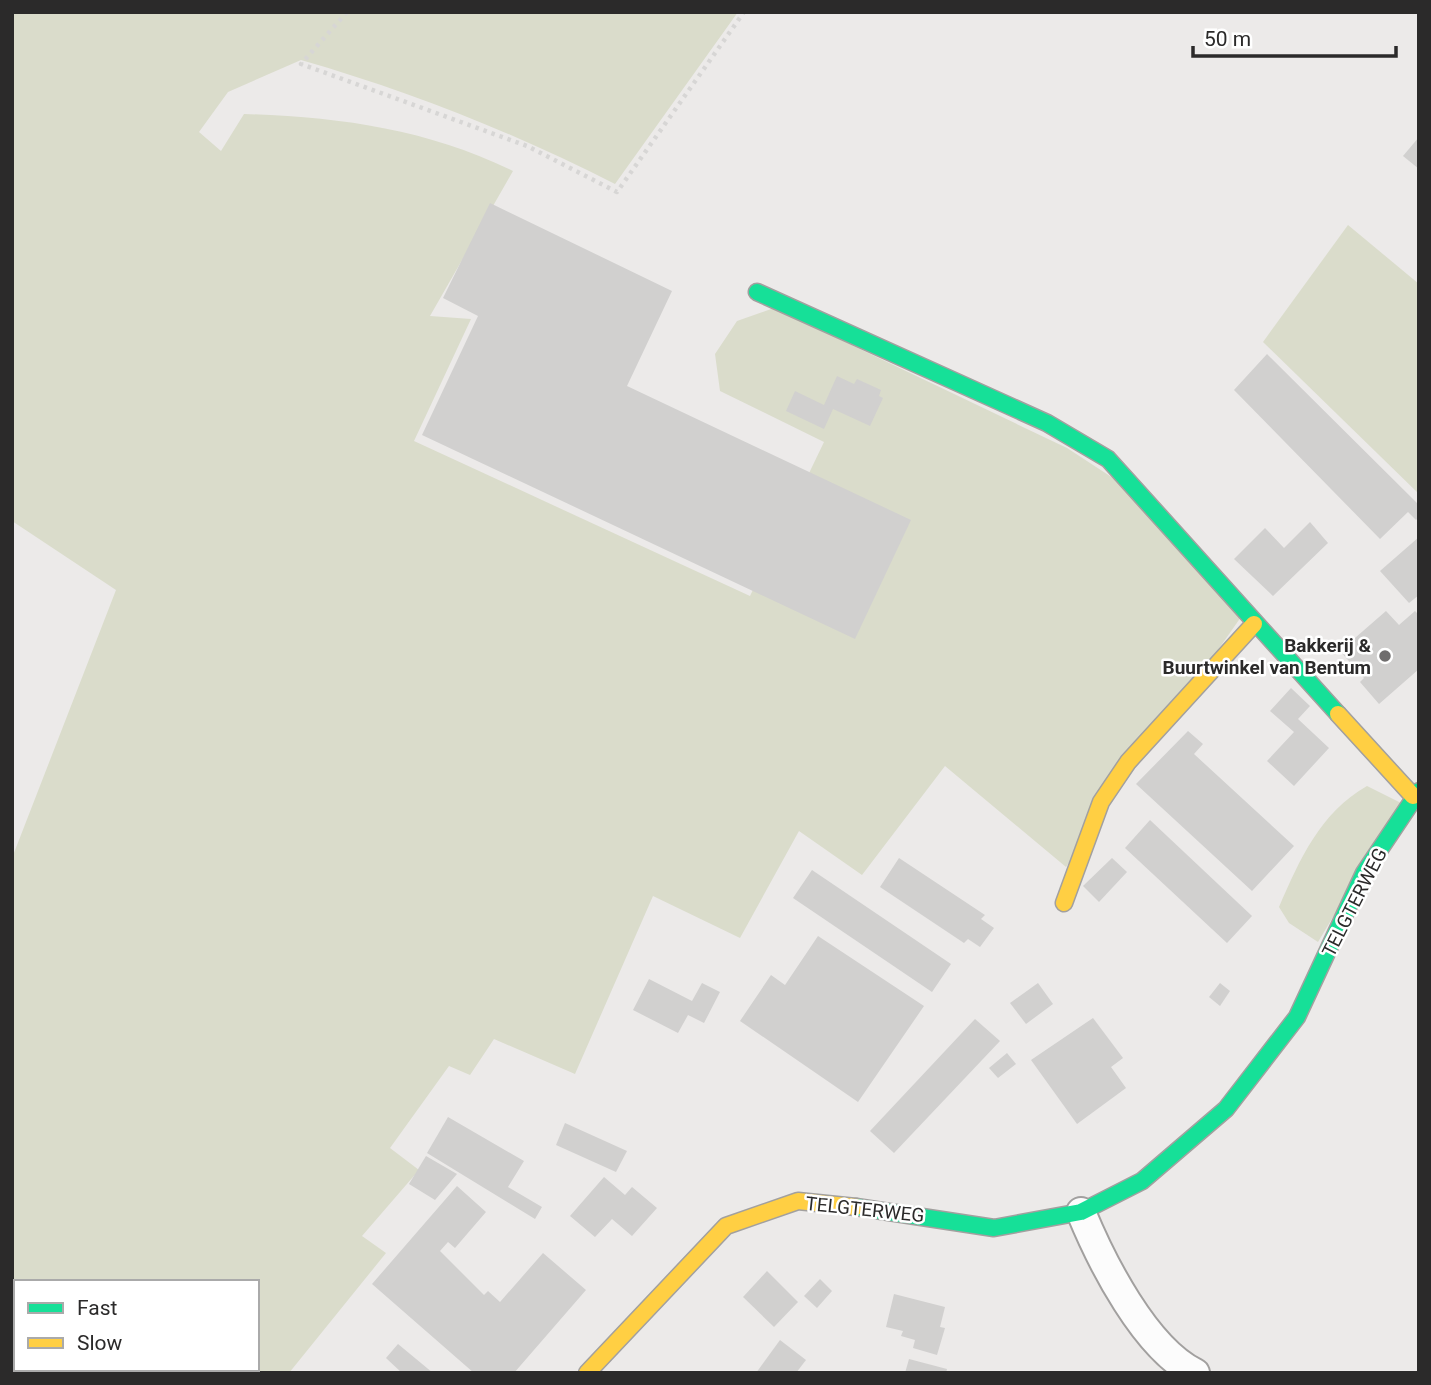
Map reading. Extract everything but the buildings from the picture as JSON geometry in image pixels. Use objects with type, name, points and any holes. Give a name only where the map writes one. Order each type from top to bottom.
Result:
[{"type":"street","points":[[757,292],[1046,423],[1108,460],[1254,624],[1416,793]]},
{"type":"street","points":[[1064,903],[1101,802],[1128,762],[1254,624]]},
{"type":"street","name":"TELGTERWEG","points":[[587,1373],[726,1226],[798,1201],[915,1213],[994,1228],[1082,1212],[1142,1181],[1226,1109],[1297,1017],[1364,873],[1416,793]]},
{"type":"street","points":[[1082,1212],[1093,1240],[1136,1318],[1179,1368]]},
{"type":"path","points":[[347,12],[301,64],[527,146],[617,192],[744,12]]},
{"type":"green space","points":[[12,12],[738,12],[615,184],[539,147],[461,114],[382,85],[301,60],[228,92],[199,132],[221,151],[244,114],[348,122],[415,135],[481,157],[513,171],[430,316],[471,319],[414,441],[750,596],[824,442],[720,391],[715,354],[737,321],[774,308],[1067,448],[1113,478],[1241,617],[1066,867],[945,766],[862,875],[799,831],[740,938],[653,896],[575,1074],[494,1039],[470,1075],[449,1066],[390,1148],[419,1170],[362,1236],[386,1253],[289,1373],[12,1373],[12,858],[116,590],[12,521]]},
{"type":"green space","points":[[1348,225],[1419,284],[1419,494],[1263,342]]},
{"type":"green space","points":[[1367,786],[1401,803],[1318,942],[1289,923],[1279,907],[1304,855],[1324,823]]},
{"type":"traffic: fast","points":[[757,292],[1047,423],[1108,459],[1338,714]]},
{"type":"traffic: fast","points":[[856,1207],[994,1228],[1081,1212],[1142,1181],[1226,1109],[1297,1017],[1364,873],[1419,791]]},
{"type":"traffic: slow","points":[[1064,903],[1101,802],[1128,762],[1254,624]]},
{"type":"traffic: slow","points":[[1338,714],[1413,796]]},
{"type":"traffic: slow","points":[[587,1373],[726,1226],[798,1201],[856,1207]]},
{"type":"place","name":"Bakkerij & Buurtwinkel van Bentum","points":[[1385,656]]}]
